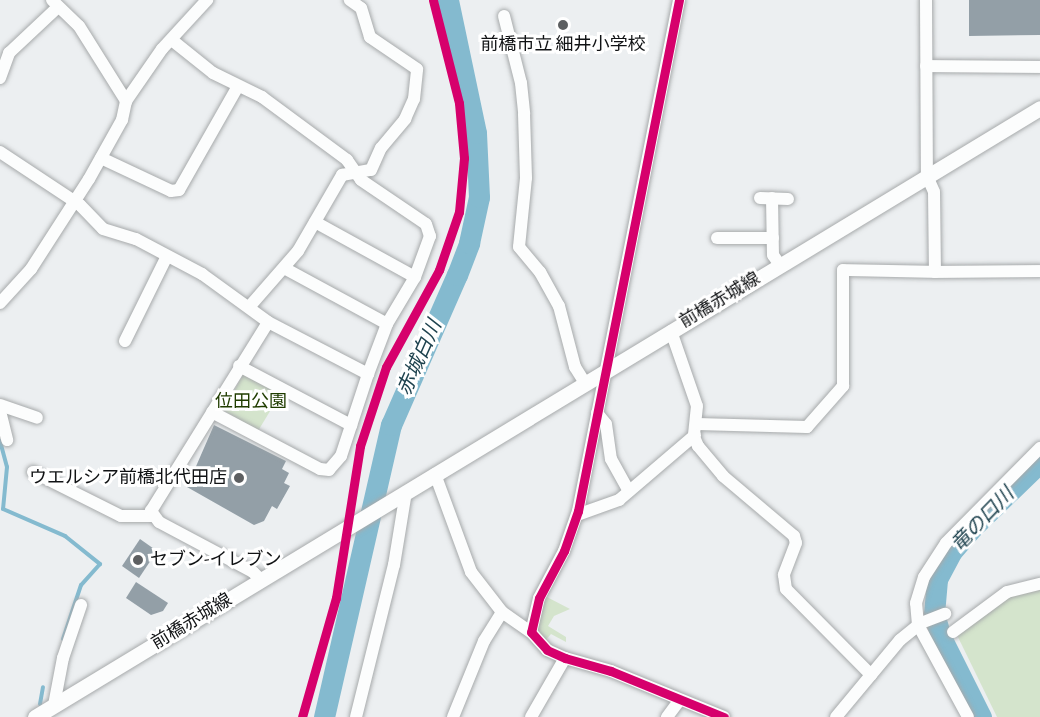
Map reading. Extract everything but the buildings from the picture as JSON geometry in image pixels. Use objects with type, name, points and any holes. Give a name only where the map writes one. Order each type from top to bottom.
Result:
[{"type":"main road","name":"前橋赤城線","points":[[35,717],[1040,108]]},
{"type":"street","points":[[0,303],[31,269],[101,158],[122,120],[126,101],[162,49],[173,41],[207,0]]},
{"type":"street","points":[[250,306],[284,268],[315,222],[342,175],[371,170],[381,148],[405,119],[414,99],[417,69],[370,37],[361,8],[350,0]]},
{"type":"street","points":[[531,632],[539,598],[564,551],[577,515],[679,0]]},
{"type":"street","points":[[926,0],[927,176],[934,192],[935,272]]},
{"type":"street","points":[[0,78],[9,53],[59,4],[79,26],[126,101]]},
{"type":"street","points":[[504,16],[521,83],[524,114],[526,178],[519,247],[540,272],[559,306],[575,368],[585,383]]},
{"type":"street","points":[[173,41],[237,88],[262,97],[347,160],[361,180],[426,224],[430,236],[415,277],[387,324],[341,456],[326,471],[212,412]]},
{"type":"street","points":[[926,66],[1040,67]]},
{"type":"street","points":[[101,158],[171,191],[179,190],[237,88]]},
{"type":"street","points":[[0,152],[74,201],[103,229],[136,239],[165,258],[216,281],[268,322],[368,374]]},
{"type":"street","points":[[780,265],[773,255],[773,238],[766,198],[788,199]]},
{"type":"street","points":[[315,222],[415,277]]},
{"type":"street","points":[[717,237],[773,238]]},
{"type":"street","points":[[125,341],[165,258]]},
{"type":"street","points":[[284,268],[387,324]]},
{"type":"street","points":[[577,515],[619,500],[696,429],[807,427],[843,386],[843,270],[1040,271]]},
{"type":"street","points":[[155,519],[153,505],[268,322]]},
{"type":"street","points":[[671,331],[697,406],[698,446],[723,476],[794,536],[796,543],[784,575],[786,589],[871,675]]},
{"type":"street","points":[[239,366],[351,425]]},
{"type":"street","points":[[0,405],[38,418]]},
{"type":"street","points":[[0,411],[7,440]]},
{"type":"street","points":[[597,413],[606,424],[611,459],[628,490]]},
{"type":"street","points":[[968,717],[919,624],[916,603],[924,577],[946,543],[1040,448]]},
{"type":"street","points":[[33,472],[121,516],[155,519],[253,572],[261,580]]},
{"type":"street","points":[[435,474],[471,572],[502,612],[531,632],[547,650],[565,658],[611,671],[724,717]]},
{"type":"street","points":[[356,717],[392,577],[404,494]]},
{"type":"street","points":[[953,632],[1006,592],[1040,584]]},
{"type":"street","points":[[54,705],[63,658],[81,605]]},
{"type":"street","points":[[453,717],[484,642],[502,612]]},
{"type":"street","points":[[836,717],[871,675],[919,624],[943,615]]},
{"type":"street","points":[[531,717],[565,658]]},
{"type":"street","points":[[667,717],[680,700]]},
{"type":"green space","name":"位田公園","points":[[243,375],[281,393],[258,431],[223,410]]},
{"type":"green space","points":[[1040,586],[1040,717],[997,717],[956,633],[1007,594]]},
{"type":"green space","points":[[543,595],[570,609],[554,616],[548,626],[566,637],[566,642],[551,634],[544,642],[536,627]]},
{"type":"waterway","name":"赤城白川","points":[[324,717],[391,425],[457,275],[469,243],[479,197],[476,133],[448,0]]},
{"type":"waterway","points":[[0,441],[7,467],[3,509],[65,536],[100,564],[81,585],[63,639]]},
{"type":"waterway","name":"竜の口川","points":[[981,717],[941,637],[934,614],[937,579],[952,551],[973,527],[1040,462]]},
{"type":"waterway","points":[[40,704],[43,687]]},
{"type":"cycle path","points":[[302,717],[336,598],[360,446],[386,367],[439,270],[459,212],[464,158],[459,103],[433,0]]},
{"type":"cycle path","points":[[679,0],[578,511],[564,551],[539,598],[531,632],[547,650],[565,658],[611,671],[724,717]]},
{"type":"place","name":"前橋市立 細井小学校","points":[[563,25]]},
{"type":"place","name":"ウエルシア前橋北代田店","points":[[239,478]]},
{"type":"place","name":"セブン-イレブン","points":[[138,560]]}]
